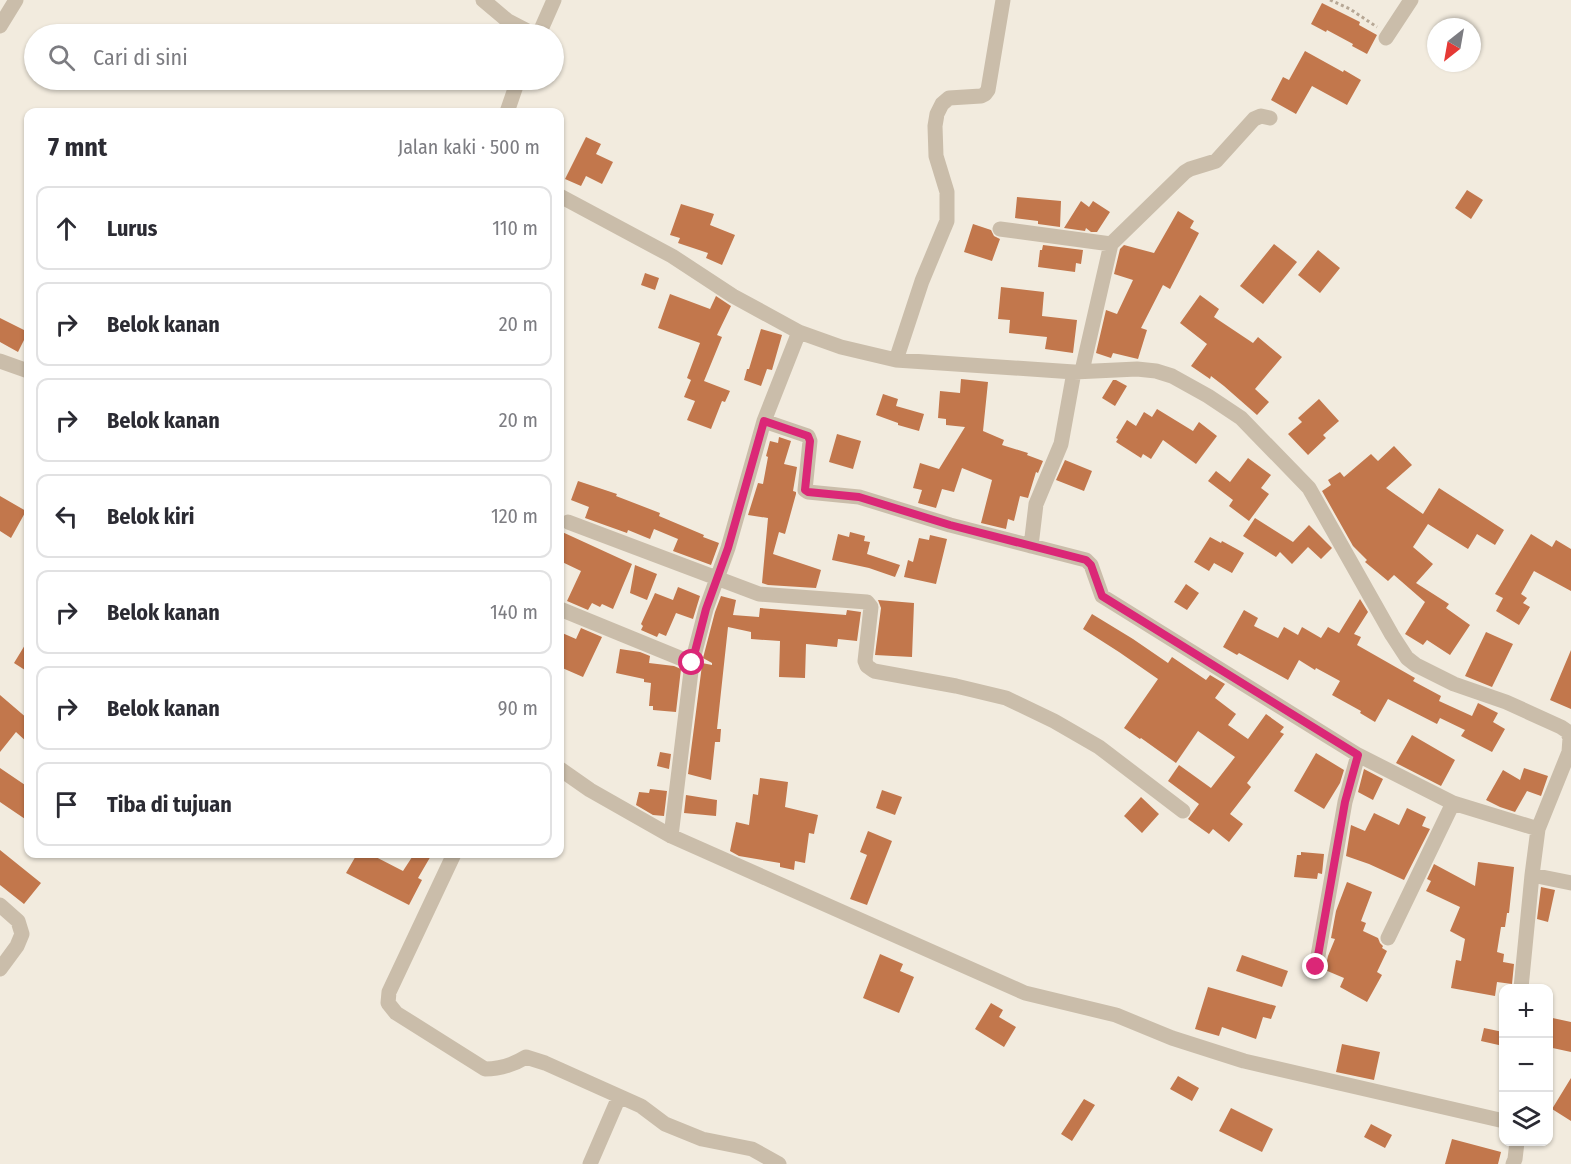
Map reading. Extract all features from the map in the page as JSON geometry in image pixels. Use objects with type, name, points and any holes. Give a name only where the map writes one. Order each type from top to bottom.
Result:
[{"type":"street","points":[[0,26],[16,0]]},
{"type":"street","points":[[483,0],[514,24]]},
{"type":"street","points":[[543,24],[554,0]]},
{"type":"street","points":[[896,360],[922,281],[946,221],[947,192],[936,156],[937,114],[942,104],[949,99],[981,96],[988,90],[1003,0]]},
{"type":"street","points":[[1386,38],[1411,0]]},
{"type":"street","points":[[508,108],[515,90]]},
{"type":"street","points":[[1031,546],[1036,504],[1061,444],[1112,244],[1185,172],[1216,161],[1254,119],[1261,116],[1270,117]]},
{"type":"street","points":[[564,198],[672,256],[733,296],[799,332],[841,347],[896,360],[1078,372],[1137,369],[1156,371],[1172,376],[1241,418],[1309,489],[1407,658],[1454,684],[1506,702],[1567,731],[1570,738],[1569,752],[1538,829],[1521,984]]},
{"type":"street","points":[[1000,229],[1112,244]]},
{"type":"street","points":[[671,836],[692,663],[706,609],[728,548],[764,421],[799,332]]},
{"type":"street","points":[[0,361],[24,370]]},
{"type":"street","points":[[764,421],[808,436],[810,441],[805,490],[808,492],[859,497],[950,525],[1086,560],[1091,565],[1102,596],[1358,755],[1453,803],[1538,829]]},
{"type":"street","points":[[568,522],[759,594],[867,602],[871,607],[866,661],[867,666],[874,671],[1006,698],[1054,721],[1099,747],[1183,811]]},
{"type":"street","points":[[564,611],[692,663]]},
{"type":"street","points":[[1316,967],[1345,802],[1358,755]]},
{"type":"street","points":[[564,772],[590,790],[671,836],[1025,993],[1116,1015],[1172,1038],[1244,1061],[1499,1120]]},
{"type":"street","points":[[1388,938],[1453,803]]},
{"type":"street","points":[[452,858],[389,992],[388,1003],[396,1013],[485,1069],[498,1069],[517,1063],[526,1057],[545,1063],[641,1106],[665,1124],[702,1139],[752,1149],[779,1164]]},
{"type":"street","points":[[1532,875],[1571,883]]},
{"type":"street","points":[[0,905],[18,921],[22,934],[17,946],[0,969]]},
{"type":"street","points":[[590,1164],[619,1097]]},
{"type":"street","points":[[1517,1146],[1517,1162]]},
{"type":"path","points":[[1330,0],[1350,9],[1375,25]]},
{"type":"building","points":[[1322,3],[1360,22],[1359,25],[1377,35],[1367,54],[1327,30],[1326,32],[1311,24]]},
{"type":"building","points":[[1305,51],[1361,80],[1347,105],[1312,86],[1296,114],[1271,100],[1283,77],[1289,80]]},
{"type":"building","points":[[586,137],[601,144],[596,154],[613,162],[602,184],[586,176],[581,186],[565,179]]},
{"type":"building","points":[[1467,190],[1483,200],[1471,219],[1455,208]]},
{"type":"building","points":[[1017,197],[1061,201],[1060,227],[1015,218]]},
{"type":"building","points":[[1081,201],[1089,207],[1093,201],[1110,212],[1097,232],[1091,232],[1086,228],[1085,231],[1064,228]]},
{"type":"building","points":[[681,204],[714,214],[710,225],[735,235],[722,265],[706,258],[708,253],[678,243],[680,238],[670,235]]},
{"type":"building","points":[[1178,211],[1194,221],[1190,228],[1199,233],[1170,289],[1163,285],[1141,328],[1147,330],[1138,359],[1113,353],[1111,358],[1096,353],[1106,310],[1117,314],[1133,280],[1114,274],[1120,249],[1124,245],[1154,253]]},
{"type":"building","points":[[973,224],[991,230],[994,236],[1000,239],[992,261],[964,252]]},
{"type":"building","points":[[1274,244],[1297,262],[1263,304],[1240,286]]},
{"type":"building","points":[[1043,245],[1083,250],[1081,264],[1076,263],[1075,272],[1038,267],[1040,250]]},
{"type":"building","points":[[1318,250],[1340,268],[1320,293],[1298,275]]},
{"type":"building","points":[[645,273],[659,278],[655,290],[641,285]]},
{"type":"building","points":[[1001,287],[1044,292],[1042,316],[1077,320],[1073,353],[1045,349],[1047,337],[1009,333],[1010,320],[998,319]]},
{"type":"building","points":[[670,294],[710,309],[716,296],[731,306],[717,335],[722,337],[704,381],[730,391],[725,402],[722,401],[711,429],[687,420],[695,401],[684,397],[691,380],[687,378],[700,343],[658,328]]},
{"type":"building","points":[[1200,295],[1219,309],[1214,317],[1253,343],[1258,337],[1282,357],[1255,389],[1269,402],[1257,415],[1211,376],[1210,379],[1191,366],[1207,344],[1180,323]]},
{"type":"building","points":[[0,318],[24,330],[24,340],[18,352],[0,342]]},
{"type":"building","points":[[761,329],[782,335],[772,370],[767,369],[761,386],[744,380]]},
{"type":"building","points":[[961,379],[988,382],[983,431],[1004,440],[1002,445],[1028,453],[1027,455],[1043,461],[1038,473],[1036,472],[1028,498],[1020,496],[1014,521],[1008,519],[1006,529],[981,523],[992,480],[962,468],[954,492],[942,489],[936,508],[918,503],[922,490],[913,488],[920,463],[939,469],[965,427],[946,425],[946,419],[938,418],[940,391],[960,393]]},
{"type":"building","points":[[1113,380],[1127,386],[1115,406],[1102,398]]},
{"type":"building","points":[[883,394],[898,399],[896,406],[924,414],[919,431],[876,415]]},
{"type":"building","points":[[1319,399],[1339,421],[1323,435],[1326,438],[1308,455],[1288,434],[1302,422],[1298,418]]},
{"type":"building","points":[[1157,409],[1193,431],[1199,422],[1217,436],[1196,464],[1163,440],[1151,459],[1143,454],[1141,458],[1116,442],[1127,420],[1136,426],[1144,412],[1152,417]]},
{"type":"building","points":[[837,434],[861,441],[853,469],[829,462]]},
{"type":"building","points":[[779,437],[791,441],[784,464],[797,467],[793,491],[796,494],[785,534],[779,532],[773,554],[821,570],[816,588],[762,583],[768,518],[748,515],[758,483],[763,484],[770,441],[778,443]]},
{"type":"building","points":[[1394,446],[1412,465],[1386,488],[1423,514],[1439,488],[1504,530],[1495,545],[1477,534],[1468,549],[1428,524],[1413,547],[1433,564],[1416,583],[1449,604],[1446,608],[1470,625],[1450,655],[1427,640],[1423,645],[1405,634],[1425,602],[1394,575],[1388,581],[1365,562],[1367,560],[1353,546],[1322,491],[1331,485],[1328,480],[1340,472],[1344,477],[1371,454],[1378,461]]},
{"type":"building","points":[[1248,458],[1271,475],[1261,488],[1269,494],[1249,521],[1229,506],[1233,500],[1208,481],[1216,471],[1230,482]]},
{"type":"building","points":[[1065,460],[1092,471],[1084,491],[1056,480]]},
{"type":"building","points":[[578,481],[617,494],[616,496],[660,513],[659,516],[719,543],[711,565],[673,551],[678,539],[654,529],[650,539],[628,530],[627,533],[585,518],[589,507],[571,500]]},
{"type":"building","points":[[0,496],[24,510],[24,515],[11,538],[0,531]]},
{"type":"building","points":[[1255,518],[1293,542],[1309,525],[1332,548],[1321,559],[1308,547],[1292,564],[1280,552],[1276,557],[1243,536]]},
{"type":"building","points":[[850,532],[865,536],[864,541],[870,542],[867,554],[900,565],[895,577],[869,568],[832,560],[838,534],[849,537]]},
{"type":"building","points":[[564,533],[632,564],[613,609],[592,603],[588,610],[567,601],[581,571],[564,563]]},
{"type":"building","points":[[1531,534],[1552,547],[1556,540],[1571,549],[1571,591],[1534,571],[1521,594],[1527,598],[1523,603],[1530,607],[1519,625],[1496,611],[1503,598],[1495,594]]},
{"type":"building","points":[[930,535],[947,539],[936,584],[904,577],[908,560],[913,562],[919,538],[929,540]]},
{"type":"building","points":[[1210,537],[1244,553],[1232,573],[1214,563],[1209,571],[1194,562]]},
{"type":"building","points":[[635,565],[657,574],[647,600],[630,593]]},
{"type":"building","points":[[1186,584],[1199,593],[1187,610],[1174,602]]},
{"type":"building","points":[[678,587],[700,596],[693,619],[676,613],[666,636],[659,633],[657,637],[641,630],[643,626],[641,624],[655,593],[673,600]]},
{"type":"building","points":[[721,596],[736,600],[733,615],[759,617],[760,608],[846,615],[847,610],[861,612],[857,641],[838,639],[837,647],[806,644],[805,678],[779,677],[780,641],[751,639],[751,632],[728,627],[717,729],[721,729],[720,742],[715,742],[711,780],[688,774],[702,663],[712,665],[703,658]]},
{"type":"building","points":[[1360,599],[1368,612],[1354,634],[1361,637],[1357,645],[1415,678],[1413,681],[1441,696],[1439,701],[1472,716],[1478,703],[1498,713],[1493,722],[1505,729],[1492,752],[1461,736],[1465,730],[1440,718],[1437,724],[1388,699],[1375,722],[1360,713],[1361,711],[1332,695],[1340,681],[1299,660],[1288,680],[1239,653],[1237,655],[1223,647],[1244,610],[1258,618],[1254,626],[1278,638],[1284,627],[1298,635],[1302,627],[1321,638],[1328,627],[1339,633]]},
{"type":"building","points":[[878,600],[914,603],[912,657],[875,655],[881,608]]},
{"type":"building","points":[[1092,614],[1168,663],[1172,657],[1206,680],[1210,675],[1225,684],[1215,698],[1236,714],[1228,725],[1248,739],[1266,714],[1284,727],[1280,732],[1284,734],[1247,783],[1251,787],[1230,814],[1243,824],[1229,842],[1213,829],[1209,834],[1188,819],[1199,804],[1168,781],[1179,765],[1211,788],[1235,757],[1198,731],[1176,763],[1124,728],[1158,679],[1083,629]]},
{"type":"building","points":[[581,628],[602,637],[583,677],[564,669],[564,634],[576,639]]},
{"type":"building","points":[[1486,632],[1513,644],[1492,687],[1465,676]]},
{"type":"building","points":[[24,647],[24,669],[14,663]]},
{"type":"building","points":[[620,649],[650,656],[649,663],[681,669],[676,712],[653,710],[653,706],[649,706],[651,683],[644,682],[644,679],[616,673]]},
{"type":"building","points":[[1571,650],[1571,709],[1550,700]]},
{"type":"building","points":[[0,695],[24,716],[24,739],[16,732],[0,752]]},
{"type":"building","points":[[1412,735],[1455,760],[1441,786],[1396,763]]},
{"type":"building","points":[[660,752],[671,754],[669,769],[657,766]]},
{"type":"building","points":[[1316,753],[1344,770],[1340,783],[1324,809],[1294,791]]},
{"type":"building","points":[[0,768],[24,784],[24,818],[0,802]]},
{"type":"building","points":[[1524,768],[1548,776],[1541,796],[1527,791],[1515,812],[1486,800],[1503,770],[1520,780]]},
{"type":"building","points":[[1364,769],[1383,779],[1373,800],[1358,792]]},
{"type":"building","points":[[760,778],[788,782],[785,807],[818,815],[814,834],[809,833],[805,863],[795,861],[794,870],[780,867],[780,863],[739,856],[730,851],[736,822],[749,825],[753,794],[758,795]]},
{"type":"building","points":[[650,789],[667,791],[664,816],[653,815],[636,805],[639,792],[649,793]]},
{"type":"building","points":[[882,790],[902,797],[895,815],[876,808]]},
{"type":"building","points":[[686,795],[717,800],[716,816],[684,813]]},
{"type":"building","points":[[1141,797],[1159,814],[1142,833],[1124,816]]},
{"type":"building","points":[[1407,808],[1426,817],[1422,826],[1430,829],[1404,880],[1346,856],[1351,825],[1365,831],[1374,813],[1399,825]]},
{"type":"building","points":[[868,831],[892,841],[867,905],[850,899],[867,855],[860,852]]},
{"type":"building","points":[[0,850],[41,883],[24,904],[0,885]]},
{"type":"building","points":[[1301,852],[1324,854],[1322,874],[1318,873],[1317,879],[1294,877],[1297,855],[1301,855]]},
{"type":"building","points":[[355,858],[378,858],[403,871],[411,858],[430,858],[418,878],[422,880],[409,905],[346,873]]},
{"type":"building","points":[[1478,862],[1514,867],[1509,913],[1507,913],[1505,927],[1501,927],[1497,952],[1504,954],[1503,962],[1514,964],[1512,984],[1497,982],[1495,996],[1451,988],[1456,960],[1461,961],[1465,939],[1450,931],[1460,907],[1426,891],[1431,881],[1427,879],[1434,864],[1475,886]]},
{"type":"building","points":[[1347,882],[1372,892],[1361,921],[1366,923],[1363,931],[1378,938],[1382,948],[1387,951],[1377,972],[1382,975],[1367,1002],[1340,987],[1344,978],[1325,970],[1335,939],[1331,938],[1336,911]]},
{"type":"building","points":[[1541,887],[1555,890],[1548,922],[1537,919]]},
{"type":"building","points":[[880,954],[903,964],[900,971],[914,977],[899,1013],[863,998]]},
{"type":"building","points":[[1242,955],[1288,971],[1282,987],[1236,971]]},
{"type":"building","points":[[1208,987],[1276,1006],[1271,1019],[1263,1017],[1256,1039],[1222,1027],[1219,1036],[1195,1029]]},
{"type":"building","points":[[991,1003],[1003,1010],[999,1017],[1016,1027],[1004,1047],[975,1029]]},
{"type":"building","points":[[1553,1018],[1571,1022],[1571,1052],[1553,1048]]},
{"type":"building","points":[[1484,1028],[1499,1031],[1499,1045],[1481,1041]]},
{"type":"building","points":[[1342,1044],[1380,1052],[1374,1080],[1336,1072]]},
{"type":"building","points":[[1178,1076],[1199,1088],[1192,1101],[1170,1089]]},
{"type":"building","points":[[1571,1078],[1571,1121],[1553,1110]]},
{"type":"building","points":[[1084,1099],[1095,1105],[1072,1141],[1061,1134]]},
{"type":"building","points":[[1231,1108],[1273,1129],[1262,1152],[1219,1131]]},
{"type":"building","points":[[1371,1124],[1392,1135],[1385,1148],[1364,1137]]},
{"type":"building","points":[[1452,1139],[1501,1152],[1498,1164],[1445,1164]]},
{"type":"route","points":[[692,663],[706,609],[728,548],[764,421],[808,436],[810,441],[806,492],[859,497],[950,525],[1086,560],[1091,565],[1102,596],[1358,755],[1345,802],[1316,967]]}]
